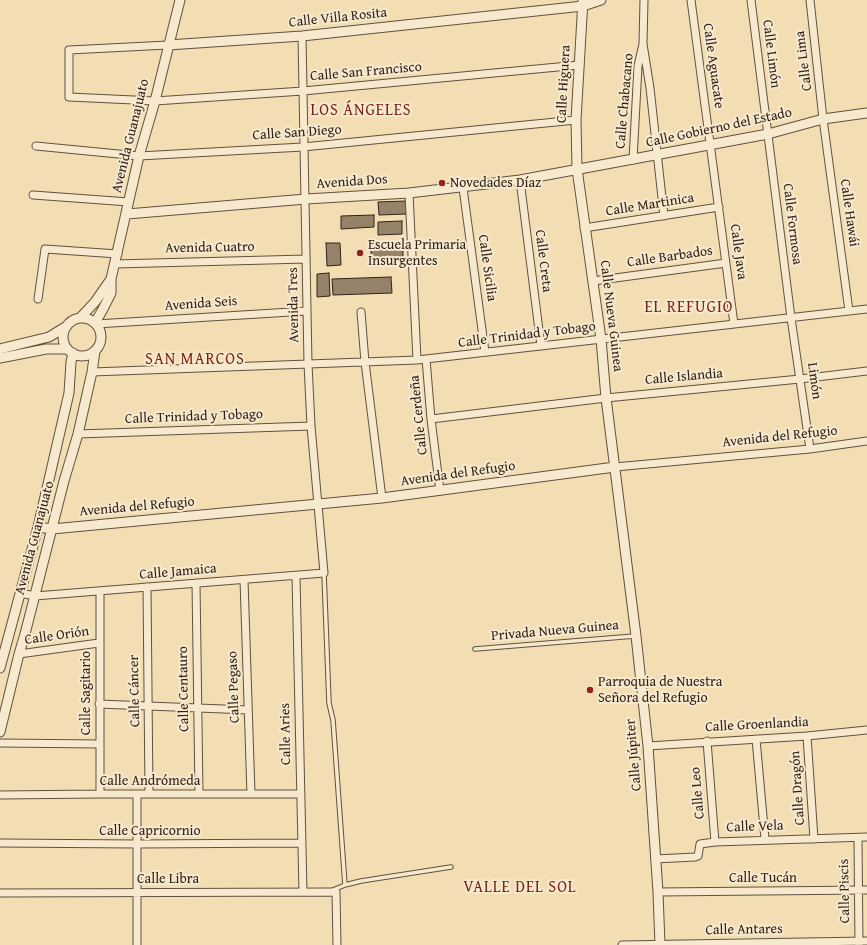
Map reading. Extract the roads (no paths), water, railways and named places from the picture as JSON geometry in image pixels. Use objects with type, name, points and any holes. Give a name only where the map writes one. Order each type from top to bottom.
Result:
[{"type":"street","name":"Avenida Guanajuato","points":[[95,324],[111,293],[111,279],[118,254],[139,156],[155,101],[180,0]]},
{"type":"street","name":"Calle Villa Rosita","points":[[168,45],[302,36],[601,0]]},
{"type":"street","name":"Calle Chabacano","points":[[644,0],[643,44],[650,88],[656,156],[664,216]]},
{"type":"street","name":"Calle Aguacate","points":[[691,0],[719,207]]},
{"type":"street","name":"Calle Limón","points":[[751,0],[768,134]]},
{"type":"street","name":"Calle Lima","points":[[810,0],[823,119]]},
{"type":"street","name":"Calle Higuera","points":[[577,169],[576,120],[583,3]]},
{"type":"street","name":"Avenida Tres","points":[[302,36],[308,364],[311,426],[324,572]]},
{"type":"street","name":"Calle Chabacano","points":[[633,160],[638,66],[643,44]]},
{"type":"street","name":"Calle San Francisco","points":[[168,45],[69,50],[69,97],[155,101],[303,91],[579,65]]},
{"type":"street","name":"Calle Gobierno del Estado","points":[[577,169],[656,156],[768,134],[823,119],[867,113]]},
{"type":"street","name":"Calle Hawái","points":[[823,119],[849,311]]},
{"type":"street","name":"Calle San Diego","points":[[36,146],[139,156],[304,147],[576,120]]},
{"type":"street","name":"Calle Formosa","points":[[768,134],[790,318]]},
{"type":"street","name":"Avenida Dos","points":[[127,214],[463,188],[520,180],[577,169]]},
{"type":"street","name":"Calle Nueva Guinea","points":[[577,169],[584,228],[601,339],[606,398],[615,467]]},
{"type":"street","name":"Calle Creta","points":[[520,180],[541,346]]},
{"type":"street","name":"Calle Sicilia","points":[[463,188],[485,352]]},
{"type":"street","points":[[409,193],[417,360]]},
{"type":"street","points":[[33,195],[129,202]]},
{"type":"street","name":"Calle Martinica","points":[[584,228],[719,207]]},
{"type":"street","name":"Calle Java","points":[[719,207],[734,324]]},
{"type":"street","points":[[38,299],[45,249],[118,254]]},
{"type":"street","name":"Avenida Cuatro","points":[[115,264],[306,259]]},
{"type":"street","name":"Calle Barbados","points":[[593,281],[726,263]]},
{"type":"street","name":"Avenida Guanajuato","points":[[80,318],[95,302],[111,279]]},
{"type":"street","name":"Calle Trinidad y Tobago","points":[[92,372],[417,360],[867,309]]},
{"type":"street","name":"Avenida Seis","points":[[95,324],[307,311]]},
{"type":"street","points":[[361,312],[365,362],[382,498]]},
{"type":"street","points":[[0,349],[50,337],[73,321],[80,318],[86,318],[95,324],[100,330],[101,338],[99,345],[95,351],[84,356],[70,351],[46,349],[0,358]]},
{"type":"street","name":"Limón","points":[[790,318],[810,449]]},
{"type":"street","points":[[67,326],[63,338],[70,351]]},
{"type":"street","name":"Avenida Guanajuato","points":[[0,668],[38,527],[69,393],[70,351]]},
{"type":"street","name":"Avenida Guanajuato","points":[[0,732],[19,654],[26,634],[34,596],[78,434],[92,372],[95,351]]},
{"type":"street","name":"Calle Cerdeña","points":[[426,359],[431,419],[440,491]]},
{"type":"street","name":"Calle Islandia","points":[[431,419],[606,398],[867,371]]},
{"type":"street","name":"Calle Trinidad y Tobago","points":[[78,434],[311,426]]},
{"type":"street","name":"Avenida del Refugio","points":[[38,527],[52,529],[318,505],[440,491],[615,467],[810,449],[867,441]]},
{"type":"street","name":"Calle Júpiter","points":[[615,467],[648,746],[660,945]]},
{"type":"street","name":"Calle Jamaica","points":[[20,592],[34,596],[100,592],[296,576],[324,572]]},
{"type":"street","name":"Calle Aries","points":[[296,576],[303,892]]},
{"type":"street","name":"Calle Pegaso","points":[[244,580],[251,794]]},
{"type":"street","name":"Calle Centauro","points":[[196,583],[199,794]]},
{"type":"street","name":"Calle Cáncer","points":[[147,587],[149,794]]},
{"type":"street","name":"Calle Sagitario","points":[[100,592],[100,794]]},
{"type":"street","points":[[9,630],[26,634]]},
{"type":"street","name":"Calle Orión","points":[[19,654],[99,643]]},
{"type":"street","points":[[99,704],[248,710]]},
{"type":"street","name":"Calle Groenlandia","points":[[648,746],[707,741],[807,736],[867,730]]},
{"type":"street","name":"Calle Dragón","points":[[807,736],[814,839]]},
{"type":"street","points":[[756,739],[765,839]]},
{"type":"street","name":"Calle Leo","points":[[707,741],[716,842]]},
{"type":"street","points":[[0,743],[100,744]]},
{"type":"street","points":[[137,794],[137,945]]},
{"type":"street","name":"Calle Andrómeda","points":[[0,795],[300,794]]},
{"type":"street","name":"Calle Vela","points":[[655,859],[695,857],[698,856],[700,844],[716,842],[765,839],[867,837]]},
{"type":"street","name":"Calle Piscis","points":[[858,838],[858,890],[862,943]]},
{"type":"street","name":"Calle Capricornio","points":[[0,843],[301,843]]},
{"type":"street","name":"Calle Tucán","points":[[658,892],[867,890]]},
{"type":"street","points":[[333,892],[337,945]]},
{"type":"street","name":"Calle Libra","points":[[0,893],[333,892]]},
{"type":"street","name":"Calle Antares","points":[[622,945],[862,943]]},
{"type":"lane","points":[[324,572],[329,703],[333,720],[345,885]]},
{"type":"lane","name":"Privada Nueva Guinea","points":[[475,649],[636,636]]},
{"type":"lane","points":[[333,892],[345,885],[361,881],[451,867]]},
{"type":"place","name":"Novedades Díaz","points":[[442,183]]},
{"type":"place","name":"Escuela Primaria Insurgentes","points":[[360,253]]},
{"type":"place","name":"Parroquia de Nuestra Señora del Refugio","points":[[590,690]]},
{"type":"district","name":"LOS ÁNGELES","points":[[361,111]]},
{"type":"district","name":"EL REFUGIO","points":[[689,308]]},
{"type":"district","name":"SAN MARCOS","points":[[195,360]]},
{"type":"district","name":"VALLE DEL SOL","points":[[520,888]]}]
